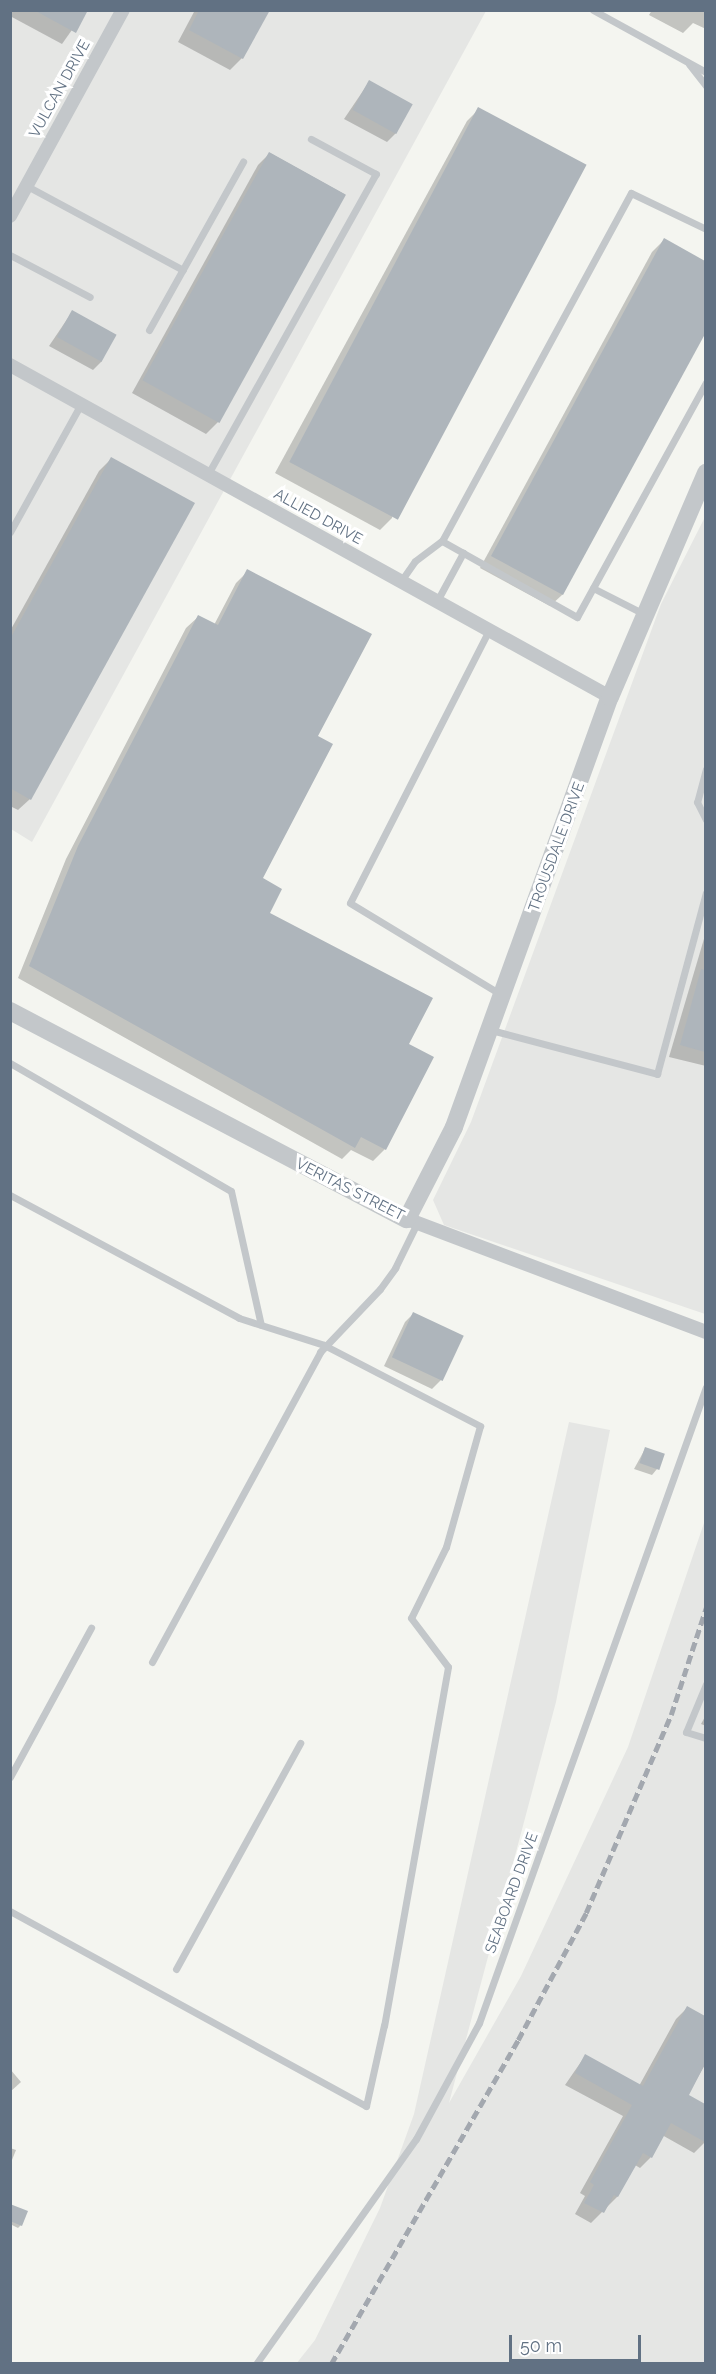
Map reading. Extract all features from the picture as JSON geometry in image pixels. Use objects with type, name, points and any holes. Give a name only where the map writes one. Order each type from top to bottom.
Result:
[{"type":"street","name":"VULCAN DRIVE","points":[[10,216],[123,10]]},
{"type":"street","name":"ALLIED DRIVE","points":[[10,365],[610,697]]},
{"type":"street","name":"TROUSDALE DRIVE","points":[[412,1221],[454,1127],[504,996],[610,697],[705,473]]},
{"type":"street","name":"VERITAS STREET","points":[[10,1011],[412,1221],[705,1332]]},
{"type":"lane","points":[[593,10],[705,72]]},
{"type":"lane","points":[[688,62],[705,86]]},
{"type":"lane","points":[[208,474],[376,174],[311,139]]},
{"type":"lane","points":[[149,330],[243,162]]},
{"type":"lane","points":[[27,186],[183,270]]},
{"type":"lane","points":[[402,581],[415,561],[442,541],[631,193],[705,229]]},
{"type":"lane","points":[[10,255],[90,297]]},
{"type":"lane","points":[[442,541],[577,617],[705,382]]},
{"type":"lane","points":[[10,532],[81,404]]},
{"type":"lane","points":[[437,601],[463,553]]},
{"type":"lane","points":[[593,588],[644,614]]},
{"type":"lane","points":[[489,630],[350,903],[504,996]]},
{"type":"lane","points":[[705,769],[697,802],[705,820]]},
{"type":"lane","points":[[491,1030],[657,1074],[705,892]]},
{"type":"lane","points":[[10,1064],[231,1191],[261,1325]]},
{"type":"lane","points":[[10,1195],[239,1318],[324,1345],[480,1425],[446,1546],[411,1618],[448,1667],[420,1808],[404,1919],[366,2106],[10,1911]]},
{"type":"lane","points":[[152,1662],[324,1345],[380,1289],[396,1268],[412,1221]]},
{"type":"lane","name":"SEABOARD DRIVE","points":[[256,2364],[416,2139],[479,2023],[705,1387]]},
{"type":"lane","points":[[10,1777],[91,1628]]},
{"type":"lane","points":[[705,1684],[686,1732],[705,1738]]},
{"type":"lane","points":[[176,1969],[300,1743]]},
{"type":"shaded area","points":[[11,11],[486,11],[32,842],[11,829]]},
{"type":"shaded area","points":[[705,517],[705,1314],[444,1225],[433,1200],[471,1122],[661,604]]},
{"type":"shaded area","points":[[569,1422],[610,1430],[556,1702],[449,2103],[521,1976],[628,1747],[705,1520],[705,2363],[296,2364],[315,2340],[380,2208],[414,2114]]},
{"type":"building","points":[[34,10],[88,10],[76,33]]},
{"type":"building","points":[[199,10],[270,10],[243,59],[189,30]]},
{"type":"building","points":[[369,80],[413,104],[396,134],[353,110]]},
{"type":"building","points":[[478,107],[587,165],[398,520],[289,462]]},
{"type":"building","points":[[269,152],[346,195],[219,423],[142,380]]},
{"type":"building","points":[[664,238],[705,261],[705,334],[563,595],[491,556]]},
{"type":"building","points":[[72,310],[117,335],[102,362],[57,337]]},
{"type":"building","points":[[111,457],[195,503],[31,800],[10,788],[10,639]]},
{"type":"building","points":[[247,569],[372,634],[318,736],[333,744],[263,878],[282,889],[270,913],[433,998],[409,1044],[434,1057],[386,1150],[361,1137],[355,1148],[29,966],[78,846],[198,615],[218,625]]},
{"type":"building","points":[[701,969],[705,970],[705,1052],[680,1045]]},
{"type":"building","points":[[413,1312],[464,1336],[443,1381],[392,1357]]},
{"type":"building","points":[[645,1447],[665,1454],[659,1470],[639,1463]]},
{"type":"building","points":[[687,2006],[705,2016],[705,2064],[689,2095],[705,2104],[705,2142],[671,2123],[652,2158],[643,2153],[618,2197],[614,2195],[604,2213],[584,2203],[594,2185],[590,2182],[632,2105],[575,2073],[585,2054],[643,2086]]},
{"type":"building","points":[[10,2204],[28,2211],[22,2226],[10,2221]]},
{"type":"railway","points":[[331,2364],[518,2040],[586,1913],[671,1715],[706,1608]]}]
